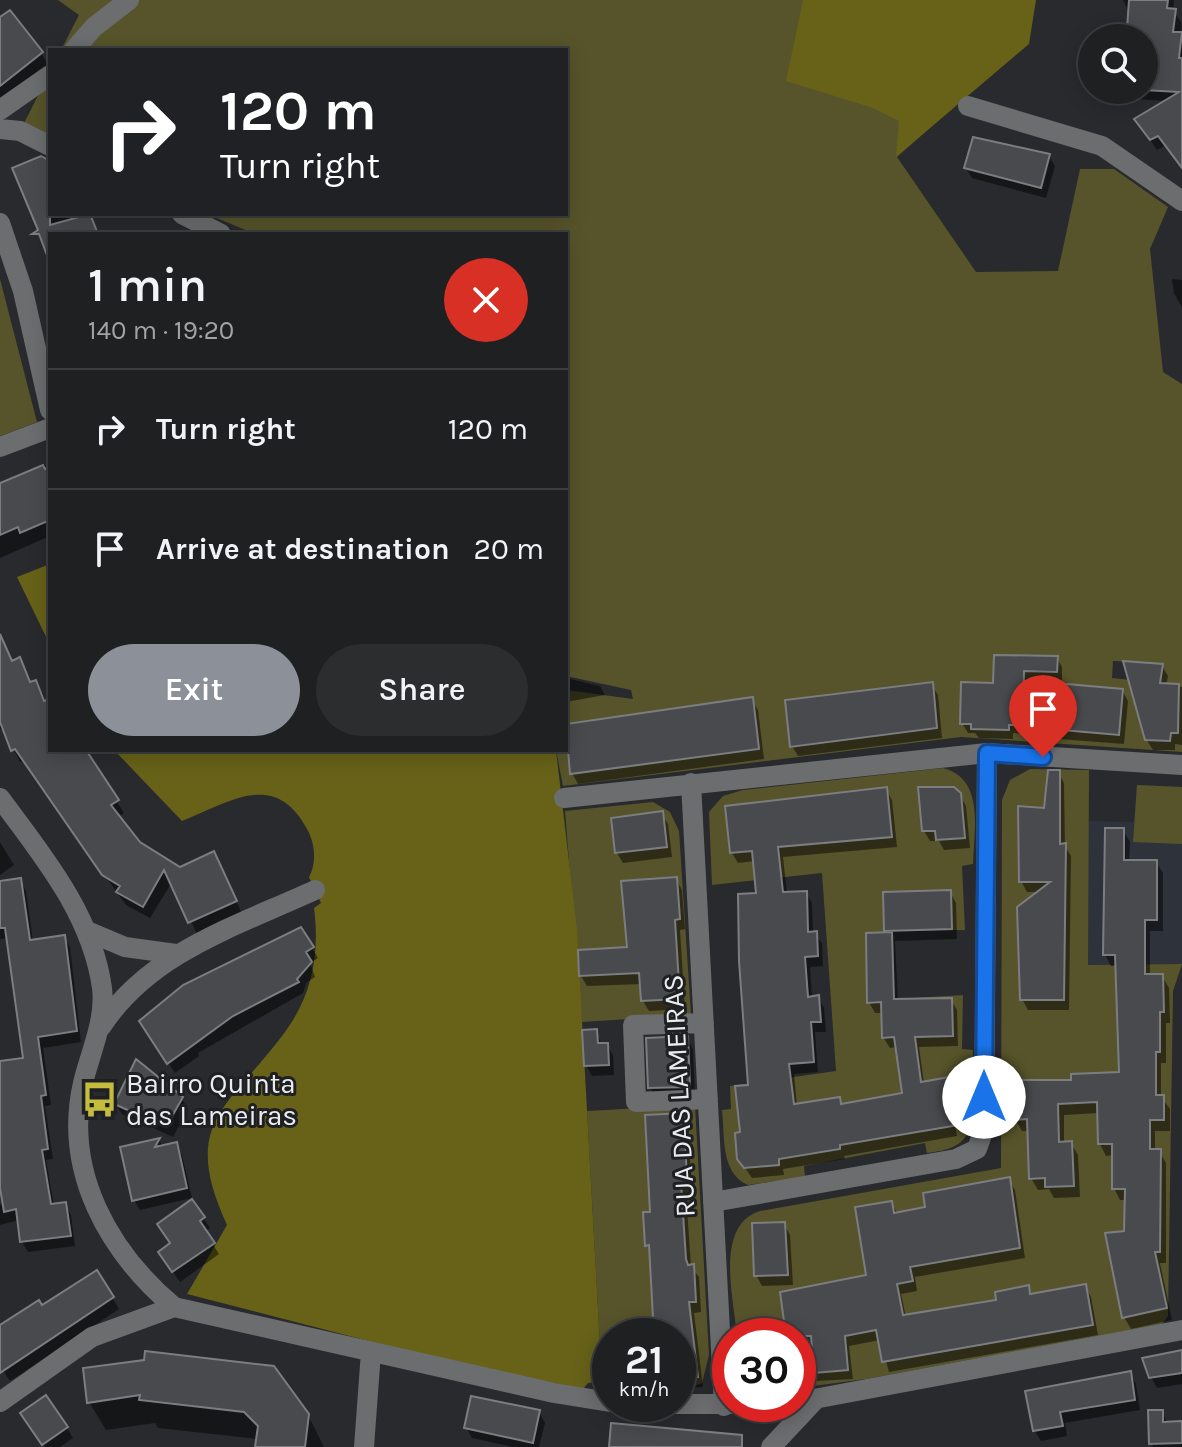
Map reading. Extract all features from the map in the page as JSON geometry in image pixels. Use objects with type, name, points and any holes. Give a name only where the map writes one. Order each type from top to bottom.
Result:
[{"type":"street","points":[[76,48],[94,27],[129,0]]},
{"type":"street","points":[[0,110],[48,76]]},
{"type":"street","points":[[968,106],[1102,146],[1182,201]]},
{"type":"street","points":[[0,129],[20,131],[48,145]]},
{"type":"street","points":[[186,216],[217,232]]},
{"type":"street","points":[[0,223],[23,291],[48,401]]},
{"type":"street","points":[[0,447],[48,429]]},
{"type":"street","points":[[713,1202],[956,1159],[977,1149],[984,1129],[987,753]]},
{"type":"street","points":[[564,798],[987,753],[1182,765]]},
{"type":"street","name":"RUA DAS LAMEIRAS","points":[[691,783],[719,1318]]},
{"type":"street","points":[[0,798],[40,853],[87,931],[97,956],[103,993],[78,1109],[77,1135],[91,1197],[116,1244],[144,1281],[174,1307],[592,1399]]},
{"type":"street","points":[[96,1034],[130,989],[176,954],[315,890]]},
{"type":"street","points":[[87,931],[125,947],[176,954]]},
{"type":"street","points":[[704,1023],[633,1025],[636,1102],[708,1099]]},
{"type":"street","points":[[0,1402],[92,1337],[174,1307]]},
{"type":"street","points":[[816,1399],[1182,1330]]},
{"type":"street","points":[[364,1447],[371,1352]]},
{"type":"street","points":[[771,1447],[791,1422]]},
{"type":"shaded area","points":[[58,0],[1036,0],[968,94],[897,157],[976,272],[1058,271],[1080,169],[1114,169],[1168,207],[1150,249],[1163,372],[1182,384],[1182,752],[961,737],[563,786],[556,752],[568,752],[568,690],[633,699],[631,690],[568,676],[568,232],[250,232],[212,216],[568,216],[568,48],[62,48],[79,15]],"holes":[[[1113,661],[1163,664],[1160,683],[1112,678]]]},
{"type":"shaded area","points":[[803,0],[1036,0],[1029,44],[896,157],[899,121],[873,108],[786,81]]},
{"type":"shaded area","points":[[48,76],[48,143],[20,131]]},
{"type":"shaded area","points":[[0,279],[37,422],[0,436]]},
{"type":"shaded area","points":[[48,565],[48,641],[17,577]]},
{"type":"shaded area","points":[[116,752],[556,752],[577,930],[599,1318],[592,1318],[592,1382],[583,1389],[450,1362],[187,1294],[227,1225],[214,1191],[208,1163],[209,1140],[216,1120],[228,1101],[282,1036],[300,1006],[312,975],[316,942],[314,908],[321,903],[309,877],[314,859],[310,835],[294,811],[281,800],[266,795],[234,799],[182,821]]},
{"type":"shaded area","points":[[943,768],[966,783],[974,807],[973,864],[962,866],[965,930],[893,931],[894,999],[963,995],[962,1049],[973,1050],[971,1127],[959,1144],[948,1149],[927,1153],[925,1143],[804,1166],[805,1177],[748,1185],[733,1172],[726,1153],[722,1110],[731,1109],[730,1086],[836,1071],[822,873],[712,885],[709,812],[723,796],[743,790]]},
{"type":"shaded area","points":[[1030,769],[1089,770],[1088,965],[1182,964],[1173,991],[1168,1316],[1162,1324],[816,1386],[816,1318],[735,1318],[730,1265],[737,1231],[746,1219],[760,1211],[1001,1168],[1002,800],[1010,780]]},
{"type":"shaded area","points":[[1137,785],[1182,787],[1182,964],[1088,965],[1088,821],[1134,822]]},
{"type":"shaded area","points":[[1137,785],[1182,787],[1182,844],[1133,842]]},
{"type":"shaded area","points":[[653,802],[670,812],[679,831],[691,1015],[582,1022],[565,811]]},
{"type":"shaded area","points":[[695,1105],[709,1355],[702,1383],[696,1386],[696,1318],[598,1318],[587,1111]]},
{"type":"building","points":[[1129,0],[1168,0],[1167,8],[1176,9],[1173,32],[1182,32],[1179,58],[1182,58],[1182,168],[1158,136],[1150,140],[1134,119],[1179,92],[1158,91],[1158,24],[1127,24]]},
{"type":"building","points":[[10,10],[43,52],[0,86],[0,17]]},
{"type":"building","points":[[973,137],[1050,154],[1041,188],[964,168]]},
{"type":"building","points":[[41,156],[48,160],[50,225],[91,216],[97,232],[48,232],[48,258],[39,234],[32,234],[38,230],[12,168]]},
{"type":"building","points":[[43,465],[45,469],[48,468],[48,521],[20,533],[18,527],[0,535],[0,483]]},
{"type":"building","points":[[0,634],[12,661],[20,657],[30,682],[36,680],[44,701],[48,700],[48,752],[87,752],[119,800],[111,805],[140,842],[180,867],[214,851],[237,901],[188,923],[164,870],[143,907],[116,892],[120,886],[102,875],[15,749],[11,751],[0,722]]},
{"type":"building","points":[[994,655],[1058,656],[1057,672],[1024,671],[1023,725],[1009,725],[1009,730],[971,729],[971,724],[960,724],[961,682],[993,683]]},
{"type":"building","points":[[1123,661],[1163,664],[1160,683],[1179,684],[1178,733],[1171,733],[1170,741],[1145,740]]},
{"type":"building","points":[[933,682],[937,728],[790,747],[785,700]]},
{"type":"building","points":[[1055,683],[1123,689],[1119,735],[1051,729]]},
{"type":"building","points":[[753,697],[759,749],[570,774],[568,724]]},
{"type":"building","points":[[1048,770],[1060,770],[1060,844],[1066,843],[1064,1000],[1020,1000],[1017,907],[1050,882],[1019,882],[1018,806],[1044,808]]},
{"type":"building","points":[[887,787],[892,837],[778,847],[783,892],[807,891],[808,932],[817,931],[818,956],[805,957],[808,997],[819,995],[821,1022],[811,1022],[814,1062],[789,1064],[794,1104],[840,1097],[841,1104],[902,1093],[894,1037],[882,1038],[881,1002],[867,1003],[866,933],[892,932],[894,999],[952,998],[953,1036],[915,1037],[921,1082],[955,1076],[959,1101],[949,1103],[953,1126],[840,1145],[840,1149],[779,1159],[779,1165],[744,1168],[737,1159],[735,1133],[740,1132],[735,1086],[748,1085],[739,961],[738,894],[756,893],[752,851],[730,853],[725,806]]},
{"type":"building","points":[[918,787],[954,787],[961,793],[965,838],[936,840],[935,831],[922,831]]},
{"type":"building","points":[[663,811],[667,847],[615,853],[611,818]]},
{"type":"building","points":[[1105,828],[1124,828],[1124,860],[1157,860],[1157,920],[1145,920],[1145,974],[1163,974],[1164,1012],[1160,1012],[1160,1052],[1156,1052],[1156,1095],[1164,1095],[1164,1120],[1150,1120],[1150,1149],[1161,1149],[1160,1252],[1155,1252],[1167,1308],[1122,1318],[1105,1233],[1124,1231],[1125,1189],[1112,1189],[1112,1144],[1098,1144],[1097,1102],[1058,1104],[1059,1142],[1072,1141],[1074,1186],[1045,1187],[1045,1178],[1029,1179],[1027,1119],[1013,1120],[1013,1080],[1071,1080],[1071,1074],[1119,1072],[1115,955],[1103,955]]},
{"type":"building","points":[[677,877],[680,919],[675,920],[680,999],[641,1001],[639,973],[579,976],[578,950],[627,947],[621,881]]},
{"type":"building","points":[[21,878],[30,940],[65,935],[77,1031],[38,1037],[46,1095],[41,1096],[48,1149],[42,1150],[51,1204],[66,1202],[71,1236],[20,1242],[16,1209],[4,1212],[0,1188],[0,1061],[23,1058],[5,928],[0,928],[0,881]]},
{"type":"building","points":[[951,890],[952,929],[884,931],[883,892]]},
{"type":"building","points":[[301,927],[314,947],[306,952],[312,962],[297,979],[299,982],[233,1016],[167,1064],[139,1021],[183,985]]},
{"type":"building","points":[[597,1029],[598,1043],[608,1043],[609,1065],[584,1066],[582,1030]]},
{"type":"building","points":[[688,1036],[690,1087],[648,1088],[646,1038]]},
{"type":"building","points":[[136,1059],[183,1097],[166,1127],[114,1104]]},
{"type":"building","points":[[684,1113],[687,1182],[681,1183],[686,1259],[688,1265],[694,1264],[696,1302],[689,1302],[691,1318],[653,1318],[649,1245],[645,1246],[643,1212],[650,1212],[645,1115]]},
{"type":"building","points":[[160,1138],[155,1147],[177,1142],[187,1188],[132,1201],[120,1147]]},
{"type":"building","points":[[1010,1177],[1020,1248],[910,1267],[913,1281],[897,1284],[903,1315],[996,1300],[995,1292],[1029,1285],[1030,1294],[1086,1284],[1093,1325],[882,1362],[876,1330],[845,1336],[848,1370],[816,1373],[816,1318],[784,1318],[780,1292],[866,1275],[855,1207],[892,1201],[894,1213],[925,1207],[923,1193]]},
{"type":"building","points":[[192,1199],[205,1217],[200,1221],[215,1243],[172,1272],[158,1252],[170,1243],[157,1224]]},
{"type":"building","points":[[785,1222],[788,1275],[754,1276],[752,1223]]},
{"type":"building","points":[[97,1270],[114,1297],[0,1373],[0,1325],[39,1300],[42,1305]]},
{"type":"building","points":[[1182,1350],[1182,1373],[1149,1378],[1142,1358]]},
{"type":"building","points":[[145,1351],[274,1366],[309,1414],[305,1447],[255,1447],[258,1426],[244,1412],[139,1400],[140,1395],[87,1403],[83,1368],[144,1360]]},
{"type":"building","points":[[1131,1371],[1135,1400],[1060,1412],[1063,1426],[1033,1431],[1025,1391]]},
{"type":"building","points":[[46,1395],[68,1427],[42,1445],[20,1413]]},
{"type":"building","points":[[471,1396],[540,1410],[533,1443],[464,1428]]},
{"type":"building","points":[[1148,1410],[1163,1410],[1163,1422],[1182,1421],[1182,1443],[1149,1444]]},
{"type":"building","points":[[611,1423],[742,1435],[742,1447],[609,1447]]},
{"type":"place","name":"Bairro Quinta das Lameiras","points":[[100,1099]]},
{"type":"route","points":[[984,1097],[987,753],[1043,757]]}]
